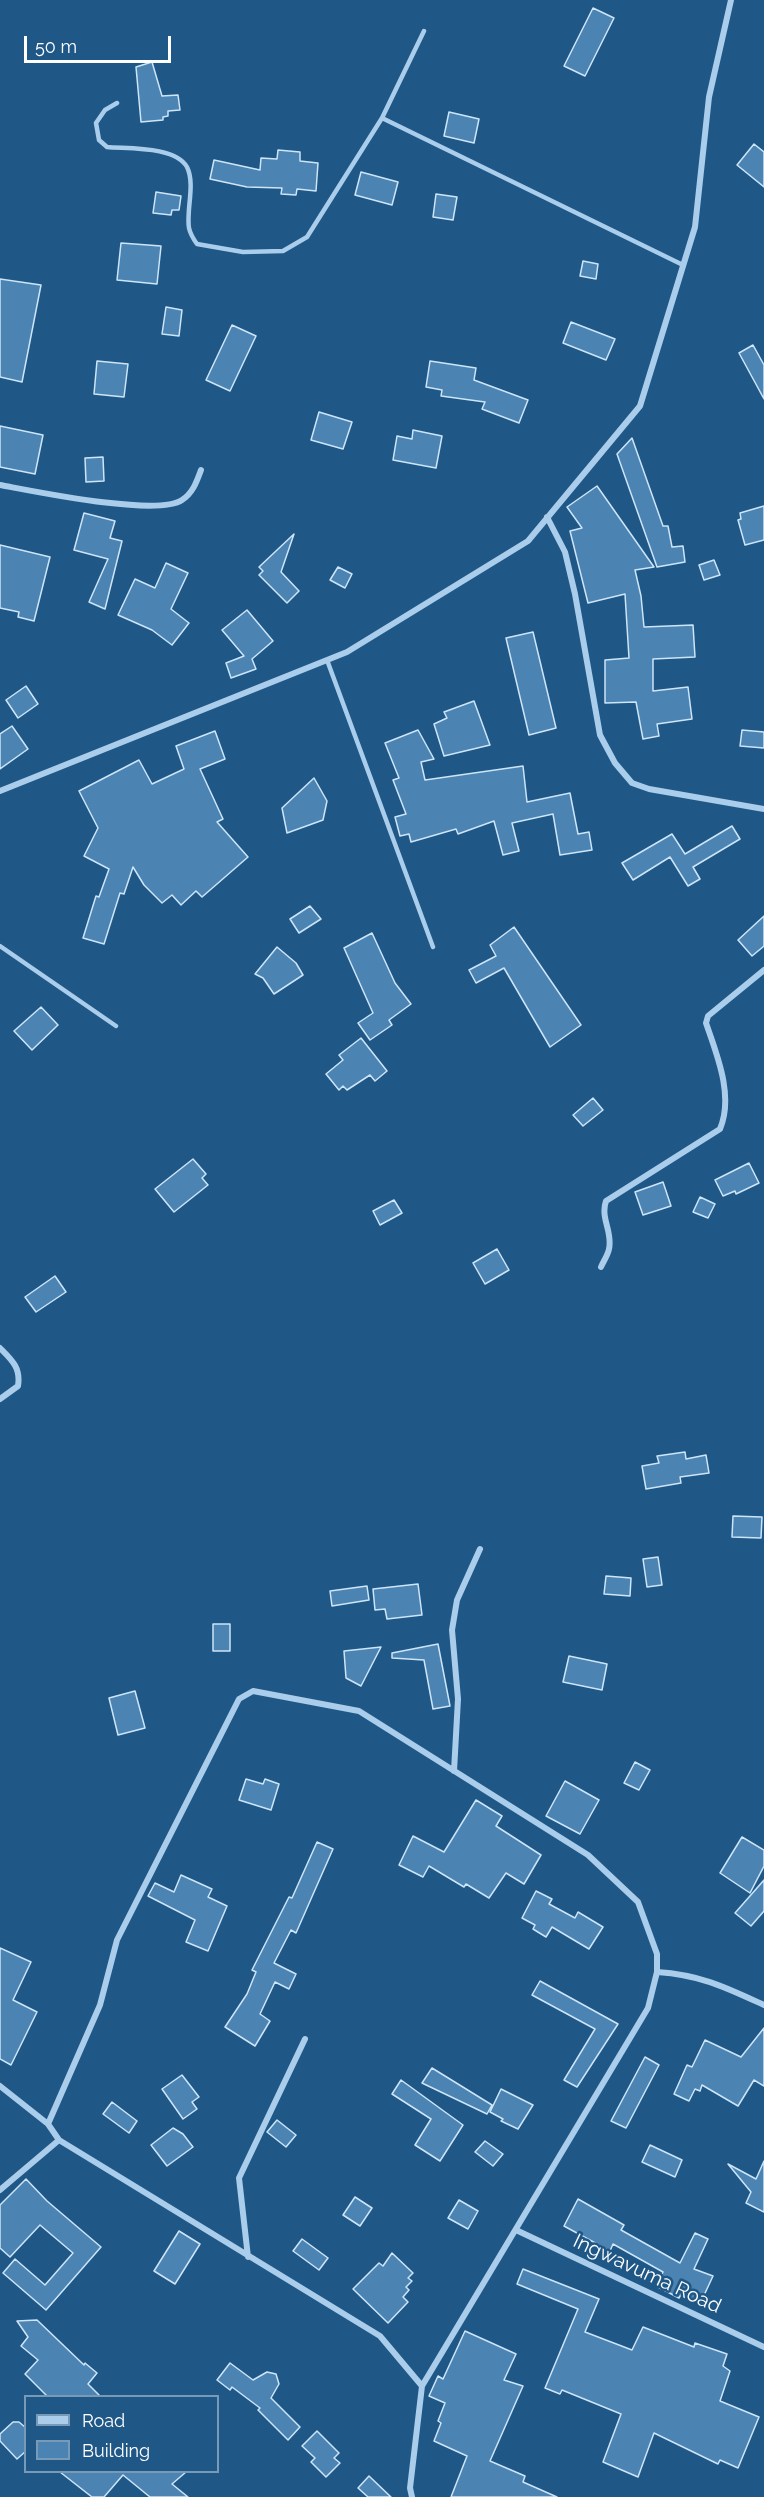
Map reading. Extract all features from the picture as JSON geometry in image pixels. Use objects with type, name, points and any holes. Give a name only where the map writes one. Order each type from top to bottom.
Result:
[{"type":"street","points":[[0,791],[347,652],[528,541],[640,406],[695,227],[709,97],[731,0]]},
{"type":"street","points":[[0,485],[86,501],[150,505],[181,501],[193,489],[201,470]]},
{"type":"street","points":[[547,517],[565,552],[575,594],[600,735],[615,763],[632,783],[649,789],[764,809]]},
{"type":"street","points":[[601,1267],[609,1250],[603,1209],[606,1201],[720,1129],[724,1110],[724,1077],[706,1023],[708,1016],[764,970]]},
{"type":"street","points":[[0,1348],[18,1368],[19,1376],[18,1386],[0,1399]]},
{"type":"street","points":[[454,1771],[458,1699],[452,1630],[457,1600],[480,1549]]},
{"type":"street","points":[[48,2124],[100,2005],[117,1940],[238,1699],[253,1691],[359,1711],[588,1856],[638,1902],[657,1954],[657,1972],[648,2008],[422,2386],[410,2488],[412,2497]]},
{"type":"street","points":[[657,1972],[688,1974],[716,1983],[764,2005]]},
{"type":"street","points":[[248,2258],[239,2178],[305,2039]]},
{"type":"street","points":[[0,2086],[48,2124],[59,2140],[248,2258],[380,2336],[422,2386]]},
{"type":"street","points":[[0,2190],[59,2140]]},
{"type":"street","name":"Ingwavuma Road","points":[[516,2230],[764,2347]]},
{"type":"lane","points":[[117,103],[105,110],[99,117],[96,130],[99,140],[107,147],[155,150],[168,154],[187,167],[190,182],[189,233],[197,244],[243,252],[283,251],[307,237],[382,118],[424,31]]},
{"type":"lane","points":[[382,118],[683,266]]},
{"type":"lane","points":[[327,660],[433,947]]},
{"type":"lane","points":[[0,946],[116,1026]]},
{"type":"building","points":[[593,8],[614,18],[585,76],[564,66]]},
{"type":"building","points":[[152,62],[162,96],[178,95],[180,110],[168,111],[168,116],[163,117],[163,120],[141,122],[136,67]]},
{"type":"building","points":[[449,112],[479,119],[474,143],[444,136]]},
{"type":"building","points":[[754,144],[764,152],[764,187],[737,165]]},
{"type":"building","points":[[278,150],[300,152],[300,161],[318,163],[316,191],[297,189],[296,195],[281,194],[282,188],[247,187],[210,179],[214,160],[260,170],[261,158],[277,159]]},
{"type":"building","points":[[361,172],[398,182],[392,205],[355,195]]},
{"type":"building","points":[[156,192],[181,196],[179,210],[172,210],[171,215],[153,213]]},
{"type":"building","points":[[436,194],[457,197],[453,220],[433,217]]},
{"type":"building","points":[[121,243],[161,246],[157,284],[117,280]]},
{"type":"building","points":[[583,261],[598,264],[596,279],[580,276]]},
{"type":"building","points":[[0,279],[41,285],[22,382],[0,377]]},
{"type":"building","points":[[166,307],[182,310],[179,336],[162,334]]},
{"type":"building","points":[[571,322],[615,339],[606,360],[563,343]]},
{"type":"building","points":[[232,325],[256,336],[230,391],[206,380]]},
{"type":"building","points":[[753,345],[764,365],[764,399],[739,353]]},
{"type":"building","points":[[97,361],[128,364],[124,397],[94,394]]},
{"type":"building","points":[[430,361],[476,368],[474,380],[528,400],[519,423],[482,409],[485,402],[441,396],[442,390],[426,387]]},
{"type":"building","points":[[319,412],[352,422],[343,449],[311,440]]},
{"type":"building","points":[[0,426],[43,435],[35,474],[0,467]]},
{"type":"building","points":[[413,430],[442,436],[436,468],[393,460],[397,436],[412,439]]},
{"type":"building","points":[[632,438],[663,526],[668,526],[672,547],[683,546],[685,562],[657,567],[617,454]]},
{"type":"building","points":[[103,457],[104,481],[86,482],[85,458]]},
{"type":"building","points":[[597,486],[654,567],[635,570],[641,596],[644,627],[693,625],[695,657],[653,659],[653,691],[688,687],[692,719],[657,724],[659,736],[643,739],[636,702],[605,703],[605,660],[629,658],[625,594],[588,603],[570,531],[582,528],[567,507]]},
{"type":"building","points":[[764,506],[764,540],[745,545],[738,520],[741,519],[740,513]]},
{"type":"building","points":[[84,513],[115,521],[110,538],[122,541],[105,609],[89,602],[108,559],[74,550]]},
{"type":"building","points":[[294,534],[281,572],[299,591],[287,603],[259,575],[263,571],[259,567]]},
{"type":"building","points":[[0,545],[50,557],[34,621],[18,617],[19,612],[0,608]]},
{"type":"building","points":[[714,560],[720,575],[704,580],[699,565]]},
{"type":"building","points":[[166,563],[188,573],[171,609],[189,623],[172,645],[152,630],[118,615],[135,579],[155,588]]},
{"type":"building","points":[[338,567],[352,574],[345,588],[330,580]]},
{"type":"building","points":[[247,610],[273,641],[252,659],[256,669],[231,678],[226,663],[244,656],[222,630]]},
{"type":"building","points":[[533,632],[556,728],[529,735],[506,638]]},
{"type":"building","points":[[26,686],[38,704],[18,718],[6,700]]},
{"type":"building","points":[[474,701],[490,745],[444,756],[434,724],[447,718],[444,712]]},
{"type":"building","points":[[12,726],[28,749],[0,769],[0,734]]},
{"type":"building","points":[[418,730],[434,759],[421,762],[425,780],[523,766],[527,802],[570,793],[578,834],[589,832],[592,850],[560,855],[553,814],[512,823],[519,851],[503,855],[494,821],[458,834],[456,829],[411,842],[409,834],[400,836],[395,817],[406,814],[393,780],[399,778],[385,743]]},
{"type":"building","points":[[742,730],[764,732],[764,748],[740,746]]},
{"type":"building","points":[[215,731],[225,759],[200,769],[223,819],[217,822],[248,857],[202,897],[196,891],[181,905],[172,895],[162,903],[144,885],[133,867],[124,894],[120,893],[104,944],[83,938],[96,896],[99,897],[109,869],[84,856],[98,828],[79,791],[139,760],[152,784],[184,769],[176,746]]},
{"type":"building","points":[[314,778],[327,801],[323,820],[287,833],[282,808]]},
{"type":"building","points":[[732,826],[740,839],[693,867],[700,879],[688,886],[670,857],[633,880],[622,863],[672,834],[685,854]]},
{"type":"building","points":[[310,906],[321,919],[299,933],[290,919]]},
{"type":"building","points":[[764,916],[764,946],[752,956],[738,940]]},
{"type":"building","points":[[514,927],[581,1025],[550,1047],[504,968],[476,983],[469,970],[496,956],[490,945]]},
{"type":"building","points":[[372,933],[395,983],[411,1004],[389,1020],[392,1025],[370,1040],[358,1023],[373,1013],[344,948]]},
{"type":"building","points":[[277,947],[296,963],[303,975],[274,994],[263,978],[255,974]]},
{"type":"building","points":[[41,1007],[58,1025],[32,1050],[14,1031]]},
{"type":"building","points":[[361,1038],[387,1071],[375,1081],[370,1075],[347,1090],[343,1086],[339,1090],[326,1074],[343,1060],[339,1055]]},
{"type":"building","points":[[593,1098],[603,1110],[583,1126],[573,1115]]},
{"type":"building","points":[[193,1159],[206,1174],[202,1178],[208,1185],[174,1212],[155,1189]]},
{"type":"building","points":[[749,1163],[759,1183],[736,1194],[735,1191],[723,1196],[715,1180]]},
{"type":"building","points":[[663,1182],[671,1206],[643,1215],[635,1192]]},
{"type":"building","points":[[700,1197],[715,1204],[708,1218],[693,1212]]},
{"type":"building","points":[[394,1200],[402,1213],[380,1225],[373,1211]]},
{"type":"building","points":[[497,1249],[509,1270],[485,1284],[473,1263]]},
{"type":"building","points":[[55,1276],[66,1292],[36,1312],[25,1297]]},
{"type":"building","points":[[685,1452],[686,1459],[706,1455],[709,1473],[680,1477],[681,1483],[646,1489],[642,1466],[659,1463],[657,1456]]},
{"type":"building","points":[[733,1516],[762,1517],[761,1538],[732,1537]]},
{"type":"building","points":[[658,1557],[662,1585],[647,1587],[643,1559]]},
{"type":"building","points":[[606,1576],[631,1578],[630,1596],[604,1594]]},
{"type":"building","points":[[418,1584],[422,1615],[387,1619],[385,1609],[375,1610],[373,1589]]},
{"type":"building","points":[[367,1586],[369,1600],[332,1606],[330,1591]]},
{"type":"building","points":[[213,1624],[230,1624],[230,1651],[213,1651]]},
{"type":"building","points":[[438,1644],[450,1706],[433,1709],[424,1660],[392,1658],[392,1653]]},
{"type":"building","points":[[381,1647],[361,1686],[346,1678],[344,1651]]},
{"type":"building","points":[[569,1656],[607,1664],[602,1690],[563,1682]]},
{"type":"building","points":[[135,1691],[145,1728],[118,1735],[109,1698]]},
{"type":"building","points":[[635,1762],[650,1770],[639,1790],[624,1783]]},
{"type":"building","points":[[246,1779],[263,1784],[265,1779],[279,1784],[271,1810],[239,1800]]},
{"type":"building","points":[[565,1781],[599,1800],[580,1834],[546,1816]]},
{"type":"building","points":[[476,1800],[502,1816],[496,1826],[541,1855],[524,1884],[506,1873],[489,1898],[466,1884],[464,1887],[429,1866],[423,1877],[399,1865],[413,1836],[444,1852]]},
{"type":"building","points":[[742,1837],[764,1850],[764,1866],[750,1893],[720,1873]]},
{"type":"building","points":[[317,1842],[333,1849],[296,1933],[291,1930],[274,1963],[296,1974],[289,1989],[275,1982],[260,2014],[270,2021],[255,2046],[225,2027],[247,1994],[256,1972],[252,1970],[289,1897],[292,1898]]},
{"type":"building","points":[[181,1875],[212,1889],[208,1897],[227,1906],[208,1951],[186,1942],[195,1920],[148,1896],[155,1883],[174,1892]]},
{"type":"building","points":[[764,1880],[764,1911],[751,1926],[735,1913]]},
{"type":"building","points":[[536,1891],[552,1899],[549,1904],[575,1918],[578,1912],[603,1927],[589,1949],[552,1927],[546,1937],[533,1929],[535,1925],[522,1918]]},
{"type":"building","points":[[0,1948],[31,1962],[13,2000],[37,2012],[11,2065],[0,2059]]},
{"type":"building","points":[[540,1981],[618,2024],[577,2087],[564,2080],[595,2029],[532,1995]]},
{"type":"building","points":[[764,2028],[764,2086],[754,2080],[738,2106],[702,2085],[700,2091],[695,2089],[689,2101],[674,2094],[687,2065],[692,2067],[705,2040],[741,2057]]},
{"type":"building","points":[[645,2057],[659,2065],[626,2128],[611,2121]]},
{"type":"building","points":[[432,2068],[492,2105],[487,2114],[422,2083]]},
{"type":"building","points":[[182,2075],[199,2097],[192,2102],[197,2109],[183,2119],[162,2089]]},
{"type":"building","points":[[401,2080],[463,2125],[440,2161],[415,2145],[431,2119],[392,2094]]},
{"type":"building","points":[[501,2089],[533,2105],[518,2129],[501,2121],[503,2119],[490,2112]]},
{"type":"building","points":[[112,2102],[137,2121],[129,2133],[103,2114]]},
{"type":"building","points":[[277,2120],[296,2135],[286,2147],[267,2132]]},
{"type":"building","points":[[173,2128],[183,2134],[193,2147],[167,2166],[151,2145]]},
{"type":"building","points":[[485,2141],[503,2154],[493,2166],[475,2152]]},
{"type":"building","points":[[650,2145],[682,2160],[675,2177],[642,2162]]},
{"type":"building","points":[[764,2161],[764,2212],[746,2203],[751,2192],[728,2164],[756,2179]]},
{"type":"building","points":[[26,2179],[47,2201],[101,2247],[46,2310],[3,2273],[15,2259],[45,2285],[73,2253],[40,2225],[10,2257],[0,2248],[0,2205]]},
{"type":"building","points":[[355,2197],[372,2208],[360,2226],[343,2215]]},
{"type":"building","points":[[578,2199],[624,2225],[621,2230],[680,2263],[695,2233],[708,2239],[694,2269],[713,2276],[700,2304],[682,2293],[679,2298],[656,2286],[663,2272],[613,2244],[610,2251],[564,2226]]},
{"type":"building","points":[[459,2200],[478,2211],[468,2229],[448,2218]]},
{"type":"building","points":[[179,2231],[200,2244],[175,2284],[154,2271]]},
{"type":"building","points":[[302,2239],[328,2258],[319,2270],[293,2251]]},
{"type":"building","points":[[392,2253],[413,2273],[408,2278],[412,2281],[406,2287],[409,2290],[403,2297],[408,2302],[388,2323],[353,2289],[379,2263],[383,2266]]},
{"type":"building","points":[[523,2269],[599,2299],[585,2332],[632,2350],[643,2327],[694,2347],[695,2343],[727,2354],[723,2366],[730,2371],[720,2401],[759,2417],[738,2468],[720,2460],[718,2464],[654,2433],[638,2477],[603,2462],[621,2414],[562,2390],[560,2394],[545,2388],[578,2309],[517,2284]]},
{"type":"building","points":[[37,2320],[84,2365],[85,2363],[97,2373],[88,2384],[99,2395],[46,2395],[25,2374],[38,2360],[21,2346],[28,2337],[17,2321]]},
{"type":"building","points":[[465,2331],[516,2354],[504,2380],[523,2386],[490,2461],[525,2476],[523,2482],[557,2497],[451,2497],[467,2456],[434,2441],[445,2403],[429,2396],[438,2376],[443,2379]]},
{"type":"building","points":[[230,2363],[253,2380],[267,2372],[276,2374],[279,2384],[271,2398],[300,2427],[288,2440],[258,2410],[260,2408],[232,2387],[230,2390],[217,2380]]},
{"type":"building","points":[[13,2422],[19,2422],[24,2426],[24,2453],[17,2459],[0,2441],[0,2434]]},
{"type":"building","points":[[317,2431],[339,2453],[334,2458],[340,2463],[326,2477],[311,2462],[315,2458],[302,2446]]},
{"type":"building","points":[[61,2473],[185,2473],[172,2484],[188,2497],[150,2497],[123,2475],[104,2497],[92,2497]]},
{"type":"building","points":[[369,2476],[391,2497],[368,2497],[358,2488]]}]
